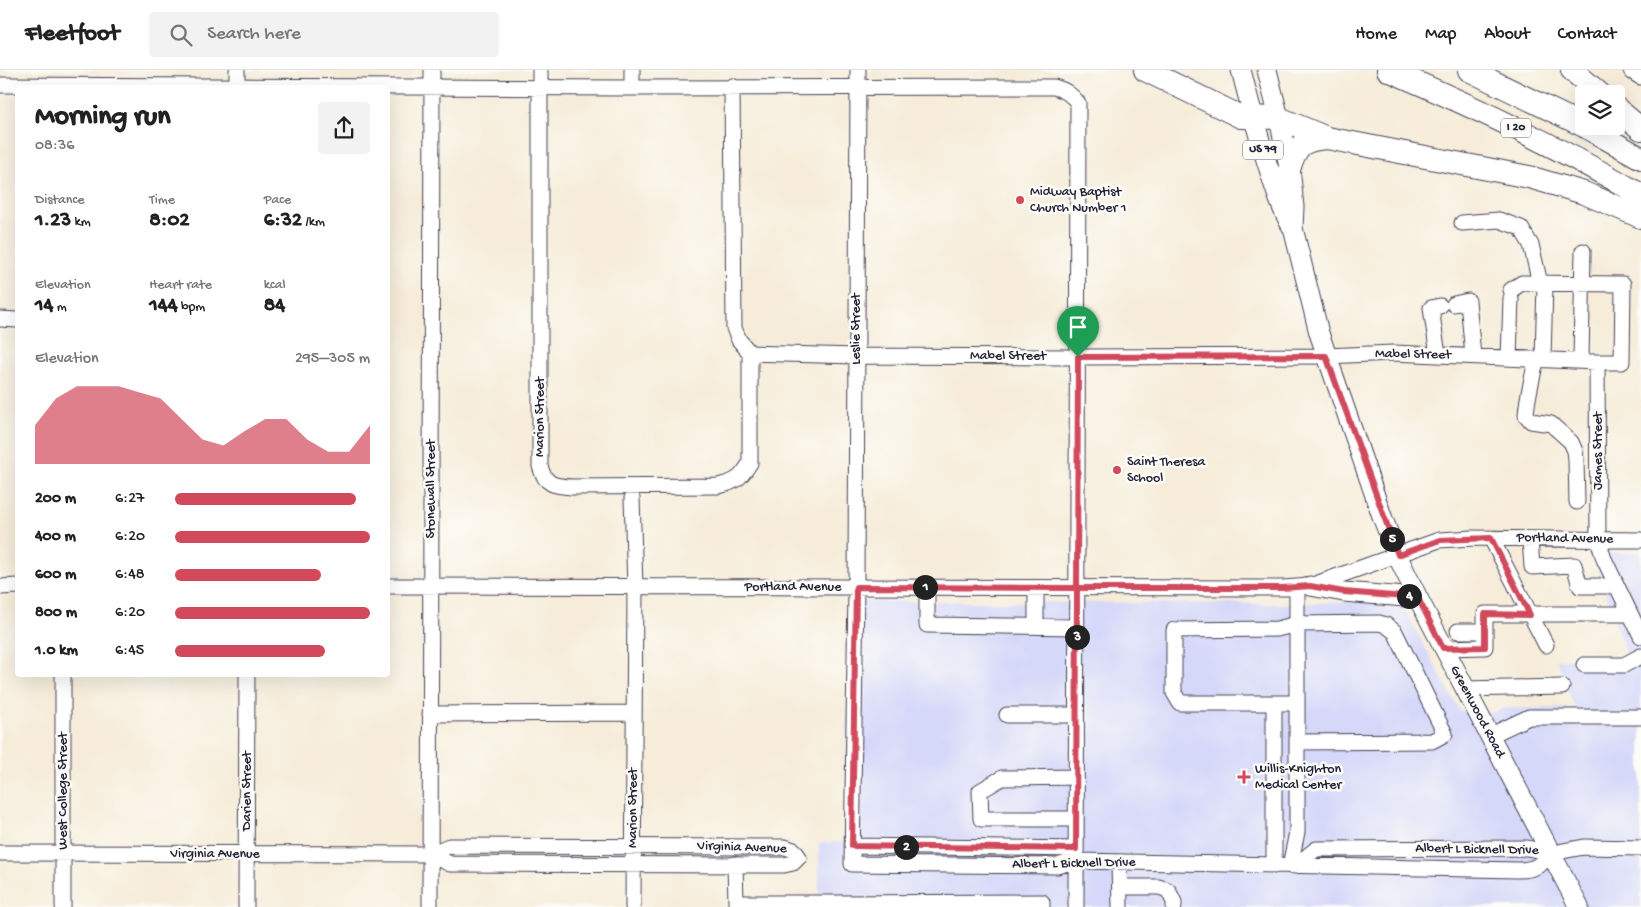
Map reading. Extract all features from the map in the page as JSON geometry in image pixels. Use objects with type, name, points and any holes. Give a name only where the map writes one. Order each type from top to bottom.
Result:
[{"type":"highway","points":[[1145,70],[1241,117],[1279,118],[1327,138],[1529,176],[1584,193],[1641,216]]},
{"type":"highway","name":"I 20","points":[[1388,70],[1460,101],[1561,150],[1641,195]]},
{"type":"highway","name":"I 20","points":[[1469,70],[1575,122]]},
{"type":"highway","points":[[1572,70],[1590,85]]},
{"type":"highway","points":[[1625,116],[1641,129]]},
{"type":"highway","name":"I 20","points":[[1600,135],[1641,158]]},
{"type":"highway","points":[[1289,170],[1293,157],[1301,145],[1313,139],[1327,138]]},
{"type":"main road","name":"Greenwood Road","points":[[1241,70],[1253,117],[1279,200],[1293,228],[1326,356],[1398,555],[1443,648],[1579,907]]},
{"type":"main road","name":"Greenwood Road","points":[[1267,70],[1279,118],[1293,191],[1293,228]]},
{"type":"main road","points":[[1632,70],[1641,75]]},
{"type":"main road","points":[[1303,587],[1418,598]]},
{"type":"street","points":[[237,70],[237,85]]},
{"type":"street","name":"Stonewall Street","points":[[430,907],[432,70]]},
{"type":"street","name":"Marion Street","points":[[540,70],[540,466],[543,476],[549,483],[557,486],[572,487],[718,486],[732,483],[743,475],[750,463],[750,353]]},
{"type":"street","points":[[632,70],[632,88]]},
{"type":"street","name":"Leslie Street","points":[[852,864],[856,587],[858,70]]},
{"type":"street","points":[[0,85],[38,78],[172,85]]},
{"type":"street","points":[[390,86],[1054,87],[1063,89],[1071,94],[1078,103],[1076,907]]},
{"type":"street","points":[[732,86],[734,328],[739,340],[750,353]]},
{"type":"street","points":[[1462,223],[1499,220],[1521,228],[1531,245],[1543,283],[1540,359],[1527,399],[1526,415],[1531,421],[1551,424],[1571,442],[1576,459],[1577,502]]},
{"type":"street","points":[[1581,361],[1583,251]]},
{"type":"street","points":[[1509,358],[1511,294],[1522,283],[1583,283]]},
{"type":"street","name":"Mabel Street","points":[[750,353],[856,356],[1078,357],[1326,356],[1393,353],[1622,362],[1623,284],[1583,283]]},
{"type":"street","points":[[1438,355],[1431,308],[1468,301],[1473,356]]},
{"type":"street","points":[[0,320],[15,320]]},
{"type":"street","name":"James Street","points":[[1597,362],[1598,540],[1616,586],[1641,636]]},
{"type":"street","points":[[1576,459],[1598,459]]},
{"type":"street","name":"Marion Street","points":[[632,498],[635,586],[633,907]]},
{"type":"street","points":[[1491,538],[1546,645]]},
{"type":"street","name":"Portland Avenue","points":[[390,586],[1303,587],[1440,540],[1491,538],[1641,540]]},
{"type":"street","points":[[1530,539],[1532,567],[1574,565],[1580,586],[1616,586]]},
{"type":"street","points":[[0,586],[15,586]]},
{"type":"street","points":[[927,587],[927,625],[1077,627]]},
{"type":"street","points":[[1292,866],[1296,832],[1297,624],[1303,587]]},
{"type":"street","points":[[1036,588],[1036,626]]},
{"type":"street","points":[[1443,648],[1485,647],[1485,614],[1630,614]]},
{"type":"street","points":[[1297,703],[1180,703],[1174,693],[1174,630],[1277,629],[1297,624],[1379,623],[1386,625],[1395,632],[1445,734],[1432,741],[1297,742]]},
{"type":"street","points":[[1458,631],[1485,631]]},
{"type":"street","points":[[1584,665],[1624,665],[1641,656]]},
{"type":"street","name":"West College Street","points":[[63,677],[63,907]]},
{"type":"street","name":"Darien Street","points":[[246,907],[247,677]]},
{"type":"street","points":[[1464,688],[1562,686]]},
{"type":"street","points":[[1274,703],[1274,866]]},
{"type":"street","points":[[430,714],[634,713]]},
{"type":"street","points":[[1007,715],[1076,715]]},
{"type":"street","points":[[1489,736],[1529,717],[1641,717]]},
{"type":"street","points":[[1076,777],[1002,778],[980,791],[981,819],[1076,819]]},
{"type":"street","name":"Virginia Avenue","points":[[0,853],[430,854],[449,846],[633,846],[785,847],[794,850],[798,857],[793,863],[784,865],[450,864],[430,854]]},
{"type":"street","name":"Albert L Bicknell Drive","points":[[852,846],[1076,855],[1119,862],[1274,866],[1526,870],[1544,863],[1552,853],[1527,848],[1316,849],[1292,866]]},
{"type":"street","points":[[1552,853],[1584,847],[1641,848]]},
{"type":"street","name":"Albert L Bicknell Drive","points":[[852,864],[1057,866],[1076,855]]},
{"type":"street","points":[[1119,862],[1120,907]]},
{"type":"street","points":[[735,864],[736,905],[1042,902],[1042,907]]},
{"type":"street","points":[[1120,887],[1159,887],[1168,890],[1174,902],[1174,907]]},
{"type":"shaded area","name":"Willis-Knighton Medical Center","points":[[1593,553],[1641,553],[1641,907],[819,907],[819,843],[846,842],[849,601],[1288,604],[1399,600],[1460,711],[1495,712],[1503,708],[1575,708],[1556,659],[1616,658],[1626,655]]},
{"type":"place","name":"Midway Baptist Church Number 1","points":[[1020,200]]},
{"type":"place","name":"Saint Theresa School","points":[[1117,470]]},
{"type":"place","name":"Willis-Knighton Medical Center","points":[[1244,777]]},
{"type":"route","points":[[1078,357],[1077,588],[856,587],[852,846],[1076,849],[1077,588],[1283,588],[1310,586],[1344,592],[1418,598],[1443,648],[1485,647],[1485,614],[1530,615],[1491,538],[1440,540],[1398,555],[1326,356],[1078,357]]}]
